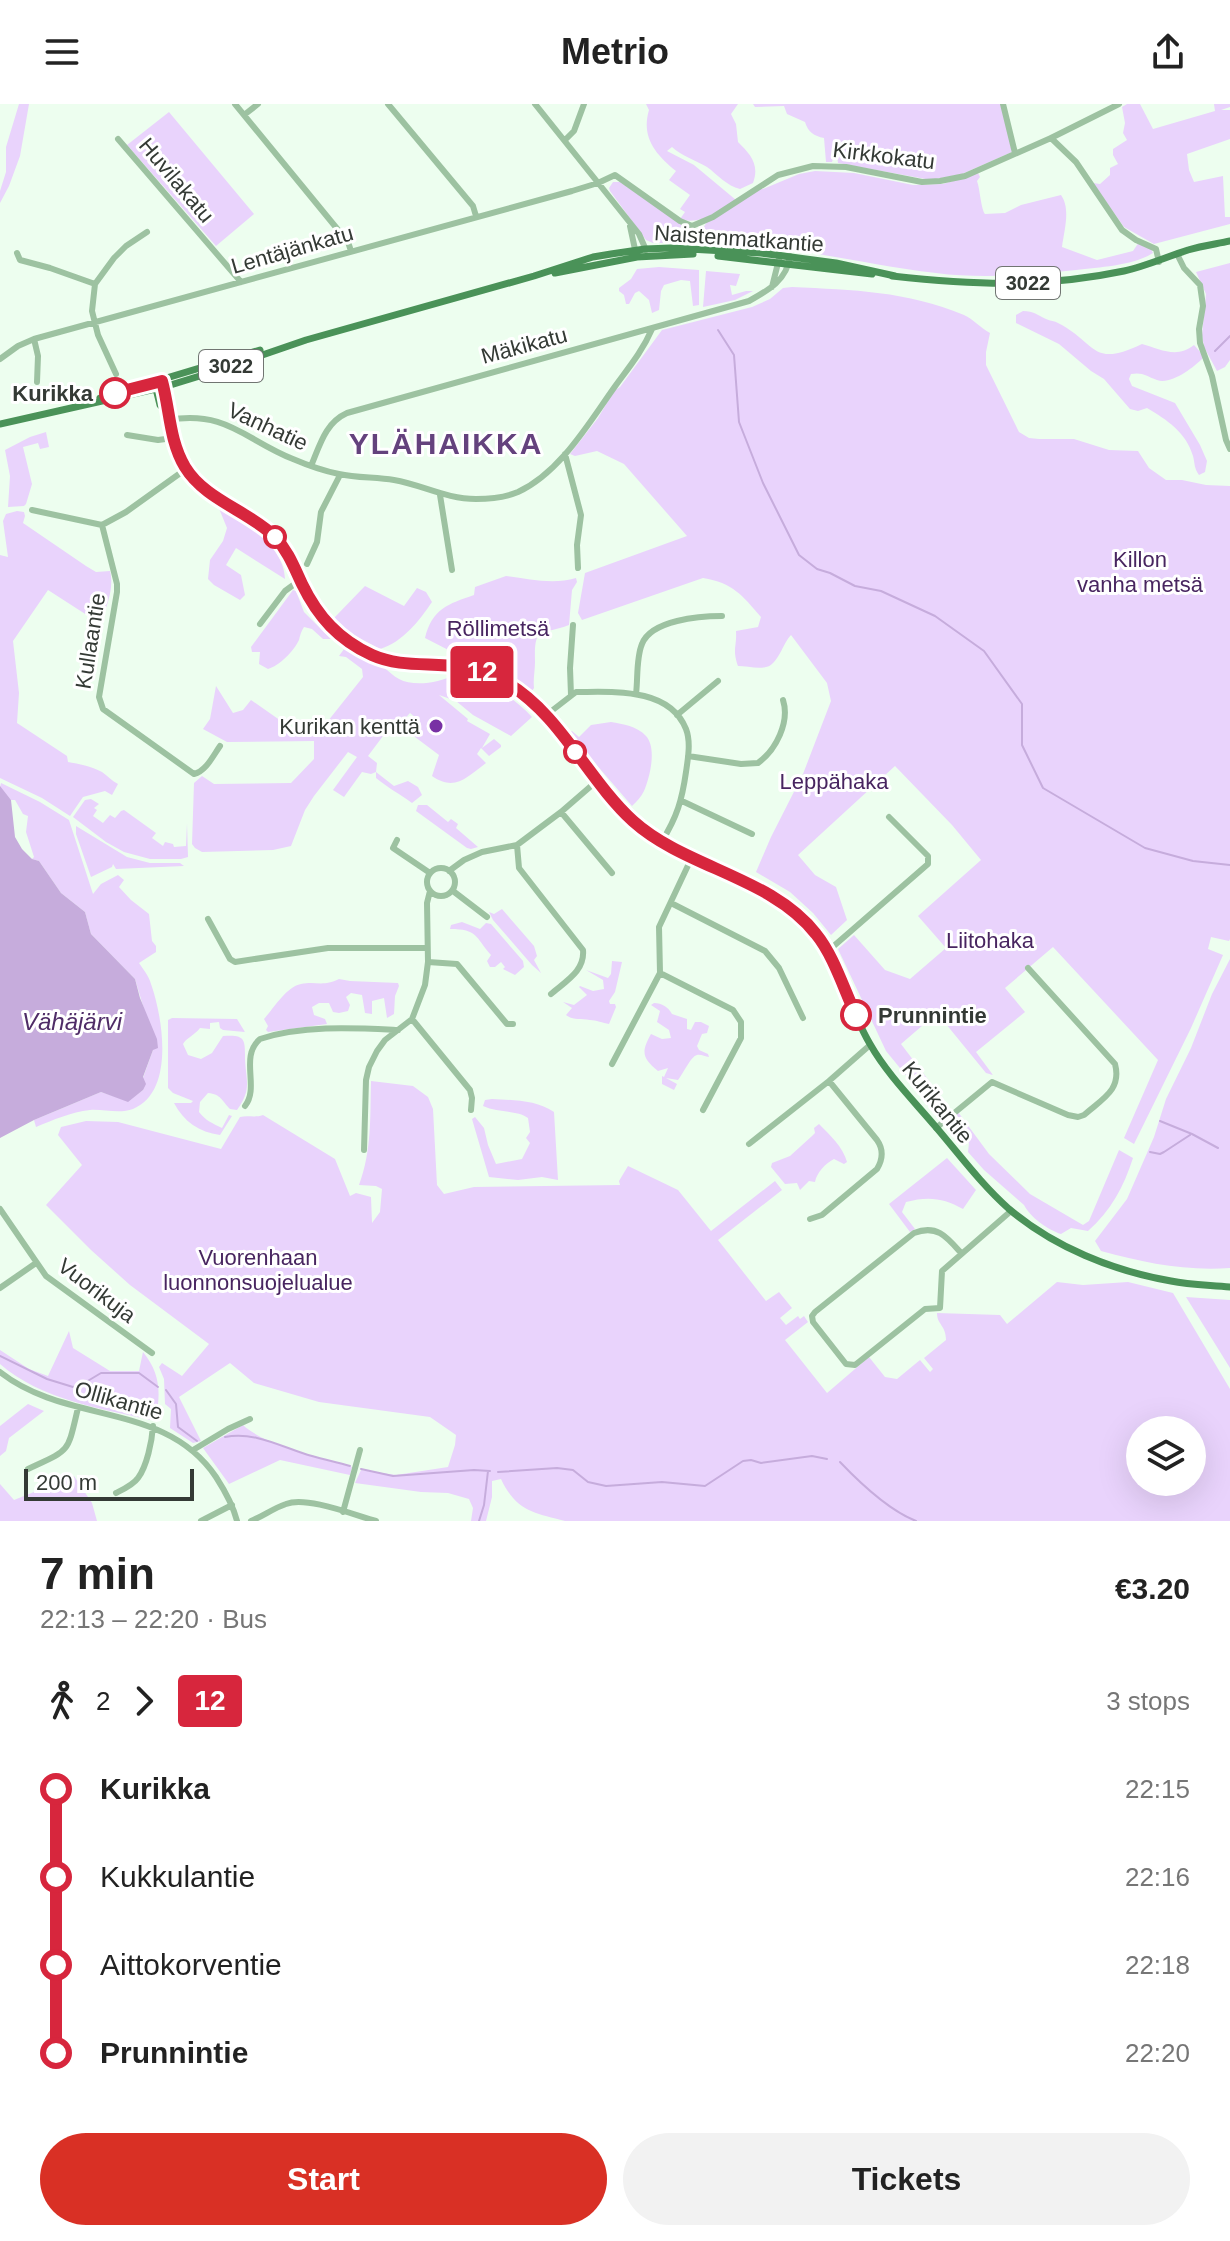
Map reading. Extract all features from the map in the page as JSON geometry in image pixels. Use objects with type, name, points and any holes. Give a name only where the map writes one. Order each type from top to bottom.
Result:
[{"type":"main road","name":"Naistenmatkantie","points":[[0,427],[87,404],[109,394],[216,371],[306,340],[593,257],[689,253],[789,260],[964,284],[1015,284],[1099,275],[1228,242]]},
{"type":"main road","name":"Kurikantie","points":[[159,385],[160,405],[186,469],[209,491],[275,537],[290,558],[316,610],[333,630],[349,643],[390,662],[463,667],[488,674],[511,686],[545,716],[627,816],[662,841],[768,895],[810,926],[828,951],[870,1045],[971,1171],[1011,1211],[1049,1236],[1120,1269],[1174,1282],[1230,1287]]},
{"type":"street","points":[[235,104],[348,242],[351,251]]},
{"type":"street","points":[[244,115],[258,104]]},
{"type":"street","points":[[388,104],[473,206],[476,216]]},
{"type":"street","points":[[535,104],[639,234],[646,253]]},
{"type":"street","points":[[565,140],[574,131],[584,104]]},
{"type":"street","points":[[1003,104],[1015,153]]},
{"type":"street","name":"Kirkkokatu","points":[[598,183],[615,175],[680,221],[692,226],[713,217],[778,175],[813,166],[874,171],[912,181],[930,182],[965,176],[1119,104]]},
{"type":"street","points":[[1051,138],[1076,162],[1122,230],[1156,249],[1159,262]]},
{"type":"street","name":"Huvilakatu","points":[[118,139],[241,282]]},
{"type":"street","name":"Lentäjänkatu","points":[[0,359],[34,339],[598,183]]},
{"type":"street","points":[[629,223],[636,254]]},
{"type":"street","points":[[116,374],[101,345],[92,311],[95,284],[126,246],[147,232]]},
{"type":"street","points":[[17,253],[20,260],[95,284]]},
{"type":"street","points":[[1178,256],[1184,268],[1200,285],[1203,306],[1200,343],[1230,449]]},
{"type":"street","points":[[772,287],[779,259]]},
{"type":"street","name":"Mäkikatu","points":[[311,466],[328,428],[334,420],[347,413],[749,301],[783,278],[789,260]]},
{"type":"street","name":"Vanhatie","points":[[167,416],[214,420],[248,434],[290,458],[340,475],[394,480],[440,495],[478,499],[514,493],[531,484],[565,454],[630,367],[652,329]]},
{"type":"street","points":[[34,339],[38,356],[37,382]]},
{"type":"street","points":[[127,435],[158,440],[173,438]]},
{"type":"street","points":[[565,454],[581,515],[578,568]]},
{"type":"street","points":[[32,510],[102,525],[131,509],[186,469]]},
{"type":"street","points":[[307,564],[317,542],[321,512],[340,475]]},
{"type":"street","points":[[440,495],[452,570]]},
{"type":"street","name":"Kullaantie","points":[[102,525],[117,584],[99,697],[103,709],[194,774],[206,766],[220,746]]},
{"type":"street","points":[[260,624],[285,591],[300,580]]},
{"type":"street","points":[[636,694],[640,647],[647,635],[690,617],[722,616]]},
{"type":"street","points":[[571,695],[573,625]]},
{"type":"street","points":[[677,715],[718,681]]},
{"type":"street","points":[[545,716],[571,695],[580,692],[636,694],[659,701],[677,715],[686,729],[688,756],[682,801],[662,841]]},
{"type":"street","points":[[688,756],[741,764],[758,763],[770,751],[784,723],[783,700]]},
{"type":"street","points":[[449,871],[482,852],[517,845],[598,780]]},
{"type":"street","points":[[682,801],[752,834]]},
{"type":"street","points":[[561,812],[612,873]]},
{"type":"street","points":[[828,951],[928,864],[928,856],[889,817]]},
{"type":"street","points":[[397,840],[393,848],[430,873]]},
{"type":"street","points":[[517,845],[519,868],[584,951],[579,971],[551,994]]},
{"type":"street","points":[[612,1064],[660,973],[658,930],[692,857]]},
{"type":"street","points":[[364,1150],[369,1067],[381,1046],[412,1019],[425,985],[430,891],[427,883],[430,873],[440,868],[449,871],[455,879],[453,891]]},
{"type":"street","points":[[430,891],[438,896],[453,891]]},
{"type":"street","points":[[453,891],[487,917]]},
{"type":"street","points":[[671,903],[765,951],[779,968],[803,1018]]},
{"type":"street","points":[[208,919],[230,959],[235,962],[328,948],[427,948]]},
{"type":"street","points":[[428,962],[457,964],[507,1024],[513,1024]]},
{"type":"street","points":[[936,1128],[992,1082],[1078,1117],[1114,1088],[1117,1077],[1115,1064],[1028,968]]},
{"type":"street","points":[[660,973],[733,1010],[741,1022],[741,1038],[703,1110]]},
{"type":"street","points":[[412,1019],[470,1090],[471,1110]]},
{"type":"street","points":[[245,1106],[251,1097],[251,1051],[260,1039],[310,1030],[398,1030]]},
{"type":"street","points":[[749,1144],[870,1045]]},
{"type":"street","points":[[810,1219],[822,1215],[877,1169],[882,1160],[877,1140],[829,1081]]},
{"type":"street","name":"Vuorikuja","points":[[0,1209],[46,1276],[152,1353]]},
{"type":"street","points":[[961,1253],[944,1234],[934,1229],[914,1233],[815,1312],[813,1322],[846,1364],[855,1365],[925,1309],[940,1308],[942,1271],[1011,1211]]},
{"type":"street","points":[[0,1288],[36,1263]]},
{"type":"street","name":"Ollikantie","points":[[0,1372],[32,1393],[153,1426],[174,1437],[193,1450],[213,1473],[232,1505],[237,1521]]},
{"type":"street","points":[[28,1469],[67,1448],[71,1443],[78,1408]]},
{"type":"street","points":[[193,1450],[250,1419]]},
{"type":"street","points":[[116,1493],[138,1479],[153,1426]]},
{"type":"street","points":[[343,1512],[360,1450]]},
{"type":"street","points":[[251,1521],[290,1503],[310,1504],[376,1521]]},
{"type":"street","points":[[201,1521],[232,1505]]},
{"type":"green space","points":[[19,104],[29,104],[20,156],[0,203],[6,172],[6,147]]},
{"type":"green space","points":[[646,104],[738,104],[731,114],[736,124],[738,142],[750,155],[754,165],[753,183],[735,188],[672,147],[667,151],[694,165],[736,200],[702,219],[680,219],[685,212],[680,209],[690,195],[669,180],[676,171],[662,158],[648,137],[649,110]]},
{"type":"green space","points":[[753,104],[1001,104],[1012,152],[962,174],[931,180],[838,163],[837,156],[832,162],[826,162],[824,138],[812,133],[805,122],[787,114],[784,106],[755,107]]},
{"type":"green space","points":[[1140,104],[1153,129],[1215,111],[1214,104],[1230,104],[1230,107],[1221,110],[1230,110],[1230,139],[1187,154],[1194,182],[1223,176],[1225,217],[1230,217],[1230,224],[1154,244],[1124,227],[1093,183],[1100,184],[1110,175],[1110,168],[1118,164],[1113,149],[1127,140],[1123,133],[1122,107]]},
{"type":"green space","points":[[169,112],[254,214],[216,246],[127,145]]},
{"type":"green space","points":[[815,171],[854,173],[913,185],[943,184],[978,173],[985,214],[1005,213],[1021,205],[1061,195],[1066,213],[1062,247],[1097,260],[1133,251],[1139,242],[1153,253],[1135,261],[1105,267],[1023,275],[970,276],[778,248],[713,244],[703,228],[707,222],[759,188]]},
{"type":"green space","points":[[613,182],[620,182],[682,225],[674,237],[668,238],[668,243],[646,240],[610,191]]},
{"type":"green space","points":[[1230,263],[1230,360],[1217,371],[1204,347],[1202,335],[1206,294],[1196,272]]},
{"type":"green space","points":[[637,269],[699,270],[699,305],[693,306],[690,281],[681,280],[664,285],[659,310],[652,313],[649,300],[639,291],[626,304],[619,288],[631,279]]},
{"type":"green space","points":[[706,271],[740,274],[736,286],[730,285],[732,295],[753,291],[735,300],[703,307]]},
{"type":"green space","points":[[783,288],[900,296],[964,315],[990,333],[986,365],[1019,432],[1029,438],[1074,439],[1109,450],[1138,451],[1149,468],[1166,480],[1230,486],[1230,939],[1211,937],[1208,949],[1223,955],[1134,1144],[1124,1138],[1158,1060],[1053,947],[1005,988],[1025,1012],[976,1052],[993,1075],[986,1073],[937,1013],[901,1044],[946,1103],[936,1112],[886,1051],[838,949],[854,935],[885,970],[910,979],[946,948],[918,916],[981,860],[895,766],[798,855],[815,875],[836,887],[847,920],[831,935],[790,892],[756,872],[803,774],[831,701],[827,683],[791,635],[770,665],[759,668],[738,666],[736,631],[758,627],[761,617],[736,591],[703,578],[582,620],[578,613],[585,573],[687,536],[624,464],[597,451],[575,456],[570,454],[662,330],[752,307],[770,299]]},
{"type":"green space","points":[[1023,311],[1057,322],[1103,353],[1113,354],[1142,344],[1175,352],[1194,345],[1203,358],[1182,375],[1163,381],[1131,374],[1129,379],[1132,386],[1175,403],[1207,461],[1205,472],[1199,475],[1186,440],[1168,422],[1147,408],[1138,411],[1130,409],[1104,379],[1059,344],[1016,323],[1016,315]]},
{"type":"green space","points":[[46,432],[49,447],[40,449],[38,443],[23,447],[32,484],[26,504],[8,507],[10,476],[5,450]]},
{"type":"green space","points":[[218,506],[251,527],[270,545],[283,567],[285,579],[236,548],[226,565],[241,575],[245,595],[240,600],[208,579],[210,560],[223,541],[227,528]]},
{"type":"green space","points":[[24,512],[23,523],[96,572],[110,571],[110,595],[102,618],[93,619],[48,590],[13,641],[19,693],[17,723],[67,756],[68,762],[98,770],[118,784],[112,795],[105,791],[83,797],[70,816],[42,798],[0,778],[0,555],[8,557],[3,521],[6,514]]},
{"type":"green space","name":"Röllimetsä","points":[[506,576],[550,581],[576,578],[577,582],[572,590],[569,625],[538,636],[532,691],[501,671],[464,658],[425,638],[432,620],[442,609],[474,595],[475,587]]},
{"type":"green space","points":[[365,586],[404,606],[417,588],[426,592],[432,602],[403,636],[380,649],[350,633],[334,618]]},
{"type":"green space","points":[[293,590],[304,612],[331,639],[323,639],[312,629],[304,627],[290,653],[268,669],[259,664],[260,652],[252,652],[251,647]]},
{"type":"green space","points":[[344,649],[412,683],[426,683],[453,675],[476,681],[506,695],[532,717],[511,736],[473,715],[456,701],[439,695],[467,721],[490,734],[482,748],[494,739],[501,745],[489,756],[481,748],[477,754],[486,763],[467,777],[447,783],[432,776],[439,755],[407,731],[416,718],[410,713],[390,735],[386,732],[368,756],[377,763],[376,772],[362,772],[344,797],[333,790],[357,757],[348,752],[305,810],[291,846],[273,850],[202,852],[195,848],[192,844],[194,783],[202,776],[214,784],[291,783],[314,759],[314,741],[227,742],[203,729],[210,719],[216,686],[233,713],[243,710],[251,700],[301,735],[320,731],[363,677],[362,669],[346,657],[339,656]]},
{"type":"green space","points":[[611,722],[638,730],[646,736],[651,748],[646,785],[632,806],[569,733],[572,731],[579,737],[591,725]]},
{"type":"green space","points":[[376,772],[394,786],[408,781],[418,787],[422,795],[412,803],[376,778]]},
{"type":"green space","points":[[1,783],[69,820],[93,894],[101,884],[118,875],[124,880],[119,887],[149,914],[156,952],[139,963],[149,978],[155,998],[162,1053],[155,1087],[146,1100],[133,1109],[83,1111],[36,1127],[34,1120],[101,1092],[128,1101],[143,1090],[143,1078],[153,1050],[135,979],[91,934],[85,912],[61,893],[39,861],[32,859],[26,832],[28,816],[0,787]]},
{"type":"green space","points":[[91,799],[99,804],[94,808],[97,810],[93,816],[103,823],[110,815],[115,818],[124,810],[156,833],[152,838],[163,846],[165,842],[174,847],[186,846],[187,823],[188,857],[150,859],[124,852],[106,842],[73,817],[85,800]]},
{"type":"green space","points":[[418,805],[427,805],[448,822],[451,819],[458,824],[456,828],[478,847],[467,848],[416,811]]},
{"type":"green space","points":[[76,826],[127,857],[184,866],[116,869],[113,864],[91,877]]},
{"type":"green space","points":[[502,909],[534,946],[537,956],[534,960],[541,973],[493,920],[489,912],[494,914]]},
{"type":"green space","points":[[462,922],[480,929],[486,923],[491,924],[523,961],[524,967],[515,975],[503,969],[505,967],[501,962],[490,967],[487,961],[491,955],[475,935],[450,929],[451,925]]},
{"type":"green space","points":[[1230,959],[1230,1268],[1165,1265],[1101,1251],[1095,1241],[1127,1199],[1154,1137],[1166,1099]]},
{"type":"green space","points":[[612,961],[622,962],[615,992],[609,1001],[616,1007],[609,1024],[566,1015],[572,1008],[563,1002],[574,1005],[587,995],[580,986],[593,991],[604,989],[603,980],[586,970],[608,978]]},
{"type":"green space","points":[[339,979],[398,983],[394,1014],[387,1018],[384,998],[372,1001],[372,1014],[365,1013],[362,995],[351,993],[346,997],[350,1005],[348,1011],[333,1012],[329,1003],[312,1007],[314,1015],[325,1019],[327,1024],[266,1030],[268,1026],[264,1019],[290,989],[301,984],[328,983]]},
{"type":"green space","points":[[654,1003],[687,1019],[687,1029],[691,1030],[695,1022],[709,1026],[697,1046],[709,1057],[695,1056],[678,1080],[666,1078],[677,1084],[674,1090],[662,1084],[662,1076],[668,1068],[658,1071],[645,1054],[651,1034],[662,1039],[671,1038],[669,1030],[657,1022],[660,1011],[651,1005]]},
{"type":"green space","points":[[237,1019],[245,1032],[223,1030],[219,1022],[210,1023],[210,1029],[200,1028],[183,1044],[188,1055],[201,1059],[212,1053],[223,1036],[236,1036],[243,1040],[247,1085],[237,1110],[230,1109],[221,1098],[208,1093],[200,1102],[199,1112],[209,1122],[222,1128],[229,1115],[232,1116],[220,1135],[193,1125],[182,1116],[174,1103],[193,1101],[168,1088],[168,1020]]},
{"type":"green space","name":"Vuorenhaan luonnonsuojelualue","points":[[371,1081],[413,1086],[428,1097],[433,1109],[437,1185],[444,1194],[474,1187],[620,1185],[619,1181],[628,1166],[678,1190],[711,1231],[775,1181],[782,1190],[718,1240],[766,1301],[779,1292],[792,1308],[780,1318],[786,1325],[798,1316],[800,1319],[804,1316],[808,1322],[785,1340],[827,1393],[869,1357],[885,1377],[897,1379],[920,1360],[930,1372],[933,1369],[924,1358],[946,1340],[937,1313],[1000,1315],[1007,1324],[1057,1282],[1083,1285],[1128,1282],[1173,1293],[1230,1389],[1230,1521],[565,1521],[527,1509],[513,1498],[501,1479],[492,1481],[486,1521],[471,1521],[473,1508],[469,1499],[448,1493],[355,1483],[361,1470],[396,1475],[448,1467],[456,1435],[430,1417],[319,1402],[254,1383],[230,1363],[179,1397],[201,1441],[193,1443],[170,1428],[171,1409],[165,1404],[164,1379],[159,1367],[162,1363],[182,1376],[209,1344],[130,1285],[46,1205],[82,1165],[58,1135],[61,1127],[86,1121],[118,1122],[221,1149],[240,1117],[263,1115],[335,1159],[350,1196],[356,1193],[371,1197],[372,1223],[380,1212],[382,1189],[359,1185],[370,1120]]},
{"type":"green space","points":[[485,1100],[532,1103],[554,1112],[558,1180],[489,1177],[472,1119],[475,1117],[484,1128],[496,1164],[522,1159],[530,1143],[526,1138],[530,1132],[528,1118],[483,1106]]},
{"type":"green space","points":[[958,1112],[989,1154],[1030,1194],[1083,1225],[1089,1221],[1119,1150],[1133,1158],[1116,1198],[1096,1223],[1088,1231],[1071,1228],[1061,1234],[1035,1218],[968,1152],[969,1143],[957,1136],[948,1123]]},
{"type":"green space","points":[[819,1124],[839,1146],[847,1162],[844,1164],[834,1159],[822,1169],[815,1182],[809,1181],[800,1190],[797,1183],[785,1184],[771,1167],[772,1163],[790,1156],[815,1133],[814,1128]]},
{"type":"green space","points":[[947,1158],[976,1190],[963,1209],[936,1199],[906,1202],[902,1212],[915,1229],[910,1232],[889,1204]]},
{"type":"green space","points":[[1186,1297],[1230,1300],[1230,1368]]},
{"type":"green space","points":[[69,1331],[73,1348],[110,1371],[139,1371],[143,1352],[153,1368],[158,1385],[155,1421],[53,1395],[0,1364],[0,1350],[29,1369],[48,1376]]},
{"type":"green space","points":[[28,1404],[44,1411],[9,1438],[6,1451],[0,1456],[0,1426]]},
{"type":"green space","points":[[243,1425],[279,1445],[352,1467],[350,1475],[280,1460],[229,1484],[203,1448]]},
{"type":"green space","points":[[74,1476],[92,1503],[97,1521],[0,1521],[0,1484],[14,1500]]},
{"type":"water","name":"Vähäjärvi","points":[[0,786],[11,800],[15,837],[22,849],[32,859],[39,861],[61,893],[85,912],[91,934],[135,979],[158,1048],[153,1050],[143,1077],[146,1084],[143,1090],[128,1102],[101,1092],[0,1138]]},
{"type":"waterway","points":[[718,330],[734,355],[739,422],[763,483],[799,555],[817,569],[855,586],[881,591],[935,616],[984,651],[1022,704],[1022,745],[1043,788],[1145,848],[1193,861],[1230,865]]},
{"type":"waterway","points":[[1215,351],[1230,336]]},
{"type":"waterway","points":[[1160,1121],[1218,1148]]},
{"type":"waterway","points":[[1150,1152],[1160,1154],[1190,1135]]},
{"type":"waterway","points":[[0,1356],[47,1379],[73,1387],[101,1373],[139,1373],[158,1387]]},
{"type":"waterway","points":[[166,1390],[176,1404],[178,1427],[197,1441]]},
{"type":"waterway","points":[[225,1437],[259,1438],[350,1466]]},
{"type":"waterway","points":[[498,1472],[557,1468],[573,1470],[588,1482],[606,1486],[662,1482],[705,1486],[743,1461],[761,1463],[812,1456],[827,1459]]},
{"type":"waterway","points":[[840,1462],[885,1503],[916,1521]]},
{"type":"waterway","points":[[361,1469],[393,1476],[490,1471]]},
{"type":"waterway","points":[[479,1521],[488,1471]]},
{"type":"bus line","name":"12","points":[[115,393],[162,381],[171,430],[186,469],[197,482],[275,537],[290,558],[316,610],[338,635],[390,662],[463,667],[488,674],[511,686],[545,716],[620,809],[636,824],[662,841],[768,895],[802,919],[828,951],[856,1015]]},
{"type":"place","name":"Kurikka","points":[[115,393]]},
{"type":"place","name":"Kurikan kenttä","points":[[436,726]]},
{"type":"place","name":"Prunnintie","points":[[856,1015]]},
{"type":"district","name":"YLÄHAIKKA","points":[[446,444]]},
{"type":"park label","name":"Killon vanha metsä","points":[[1140,572]]},
{"type":"park label","name":"Leppähaka","points":[[834,781]]},
{"type":"park label","name":"Liitohaka","points":[[990,940]]}]
